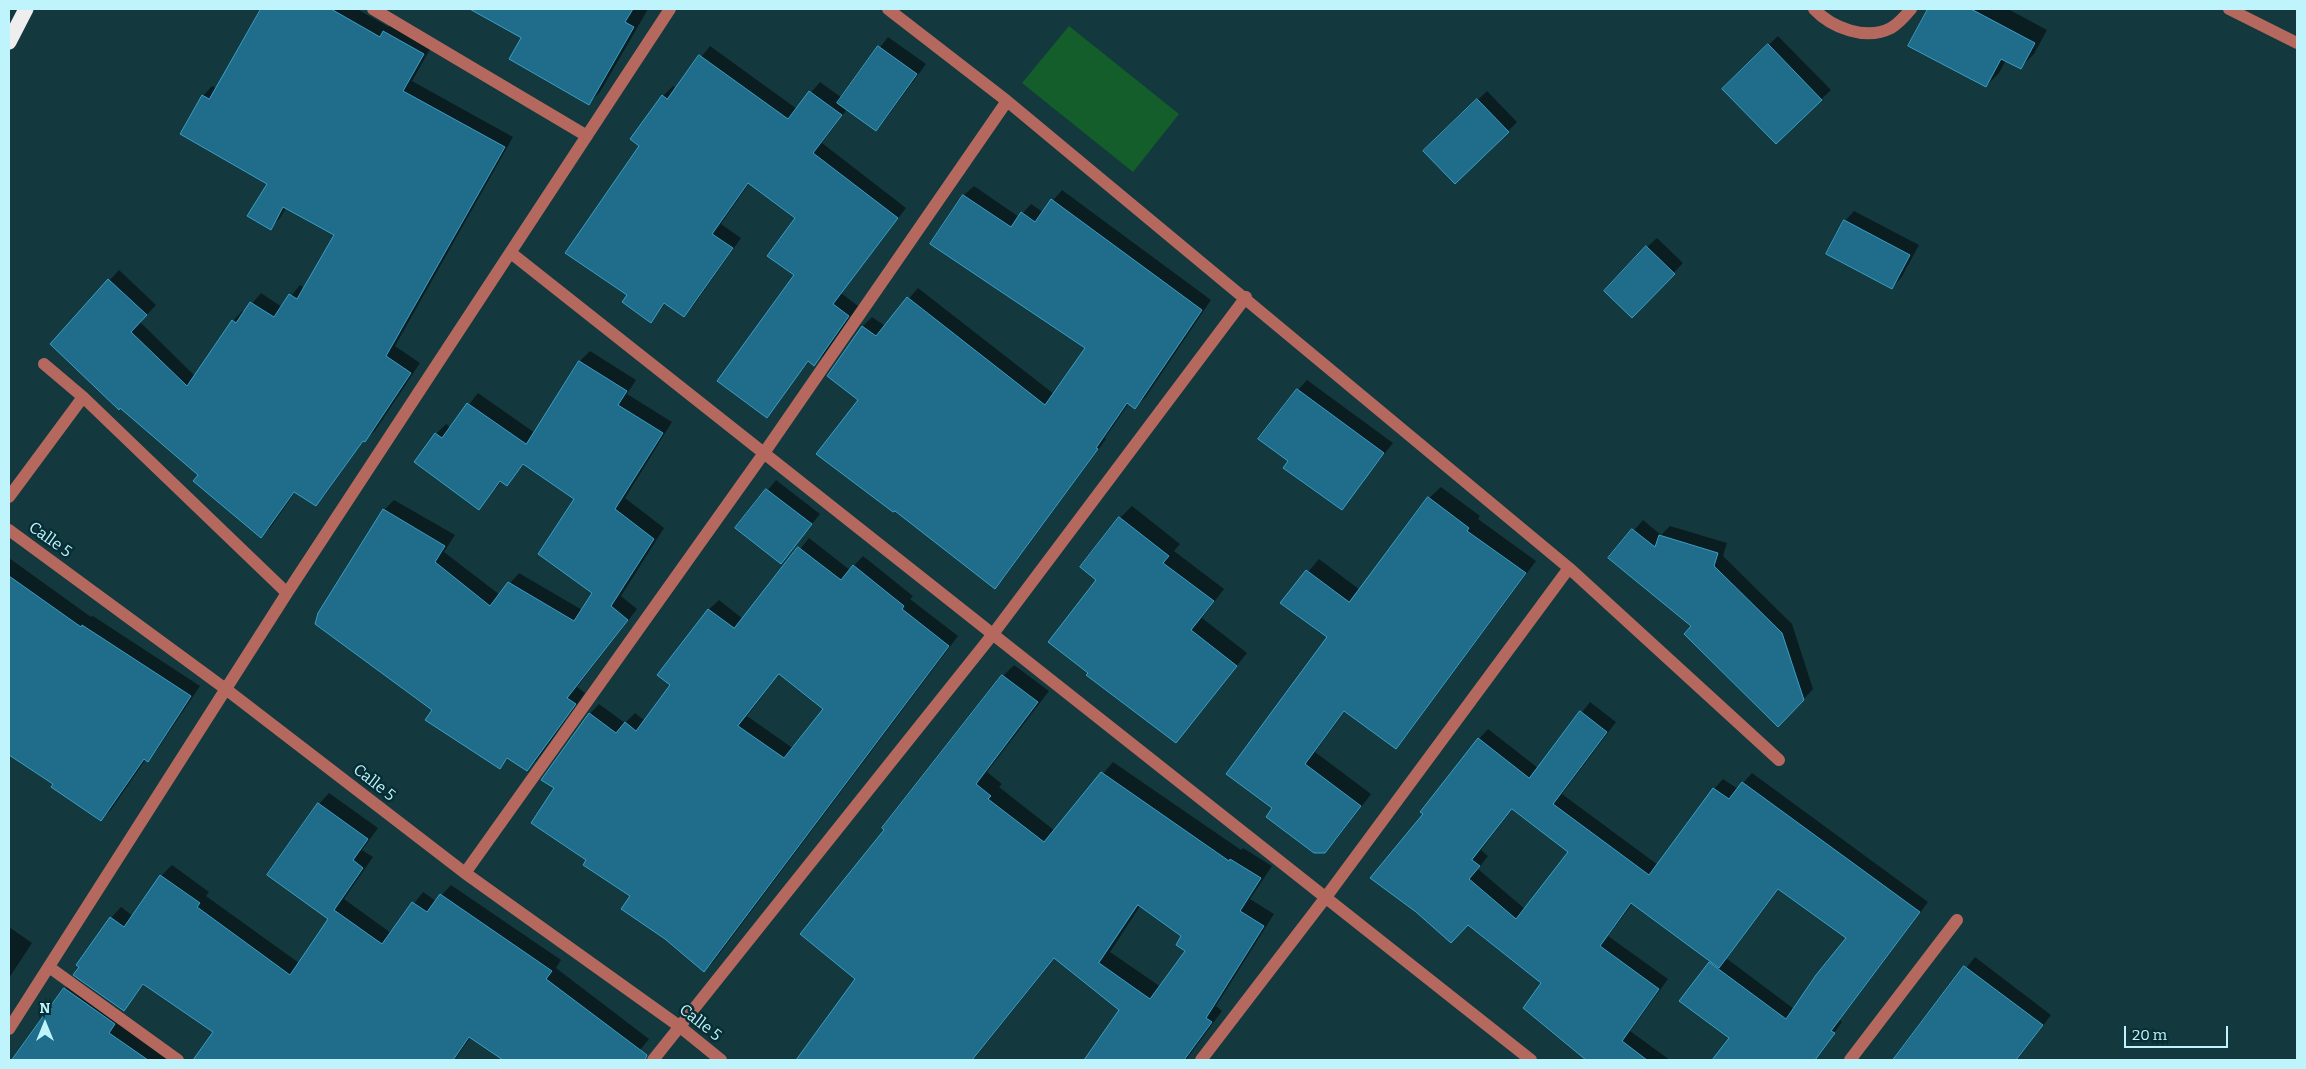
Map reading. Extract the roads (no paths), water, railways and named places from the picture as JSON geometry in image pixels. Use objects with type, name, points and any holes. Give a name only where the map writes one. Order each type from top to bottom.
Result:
[{"type":"highway","points":[[9,42],[26,9]]},
{"type":"street","points":[[373,9],[587,136]]},
{"type":"street","points":[[9,1029],[227,690],[287,593],[670,9]]},
{"type":"street","points":[[888,9],[1007,101],[1246,297],[1569,568],[1779,760]]},
{"type":"street","points":[[1814,9],[1829,22],[1841,28],[1854,32],[1873,32],[1891,28],[1911,9]]},
{"type":"street","points":[[2229,9],[2297,43]]},
{"type":"street","points":[[465,873],[764,453],[1007,101]]},
{"type":"street","points":[[511,253],[1531,1060]]},
{"type":"street","points":[[654,1060],[679,1026],[993,634],[1246,297]]},
{"type":"street","points":[[44,364],[83,397],[287,593]]},
{"type":"street","points":[[9,497],[83,397]]},
{"type":"street","name":"Calle 5","points":[[9,530],[227,690],[465,873],[679,1026],[721,1060]]},
{"type":"street","points":[[1201,1060],[1326,897],[1569,568]]},
{"type":"street","points":[[1850,1060],[1957,920]]},
{"type":"street","points":[[50,967],[178,1060]]}]
